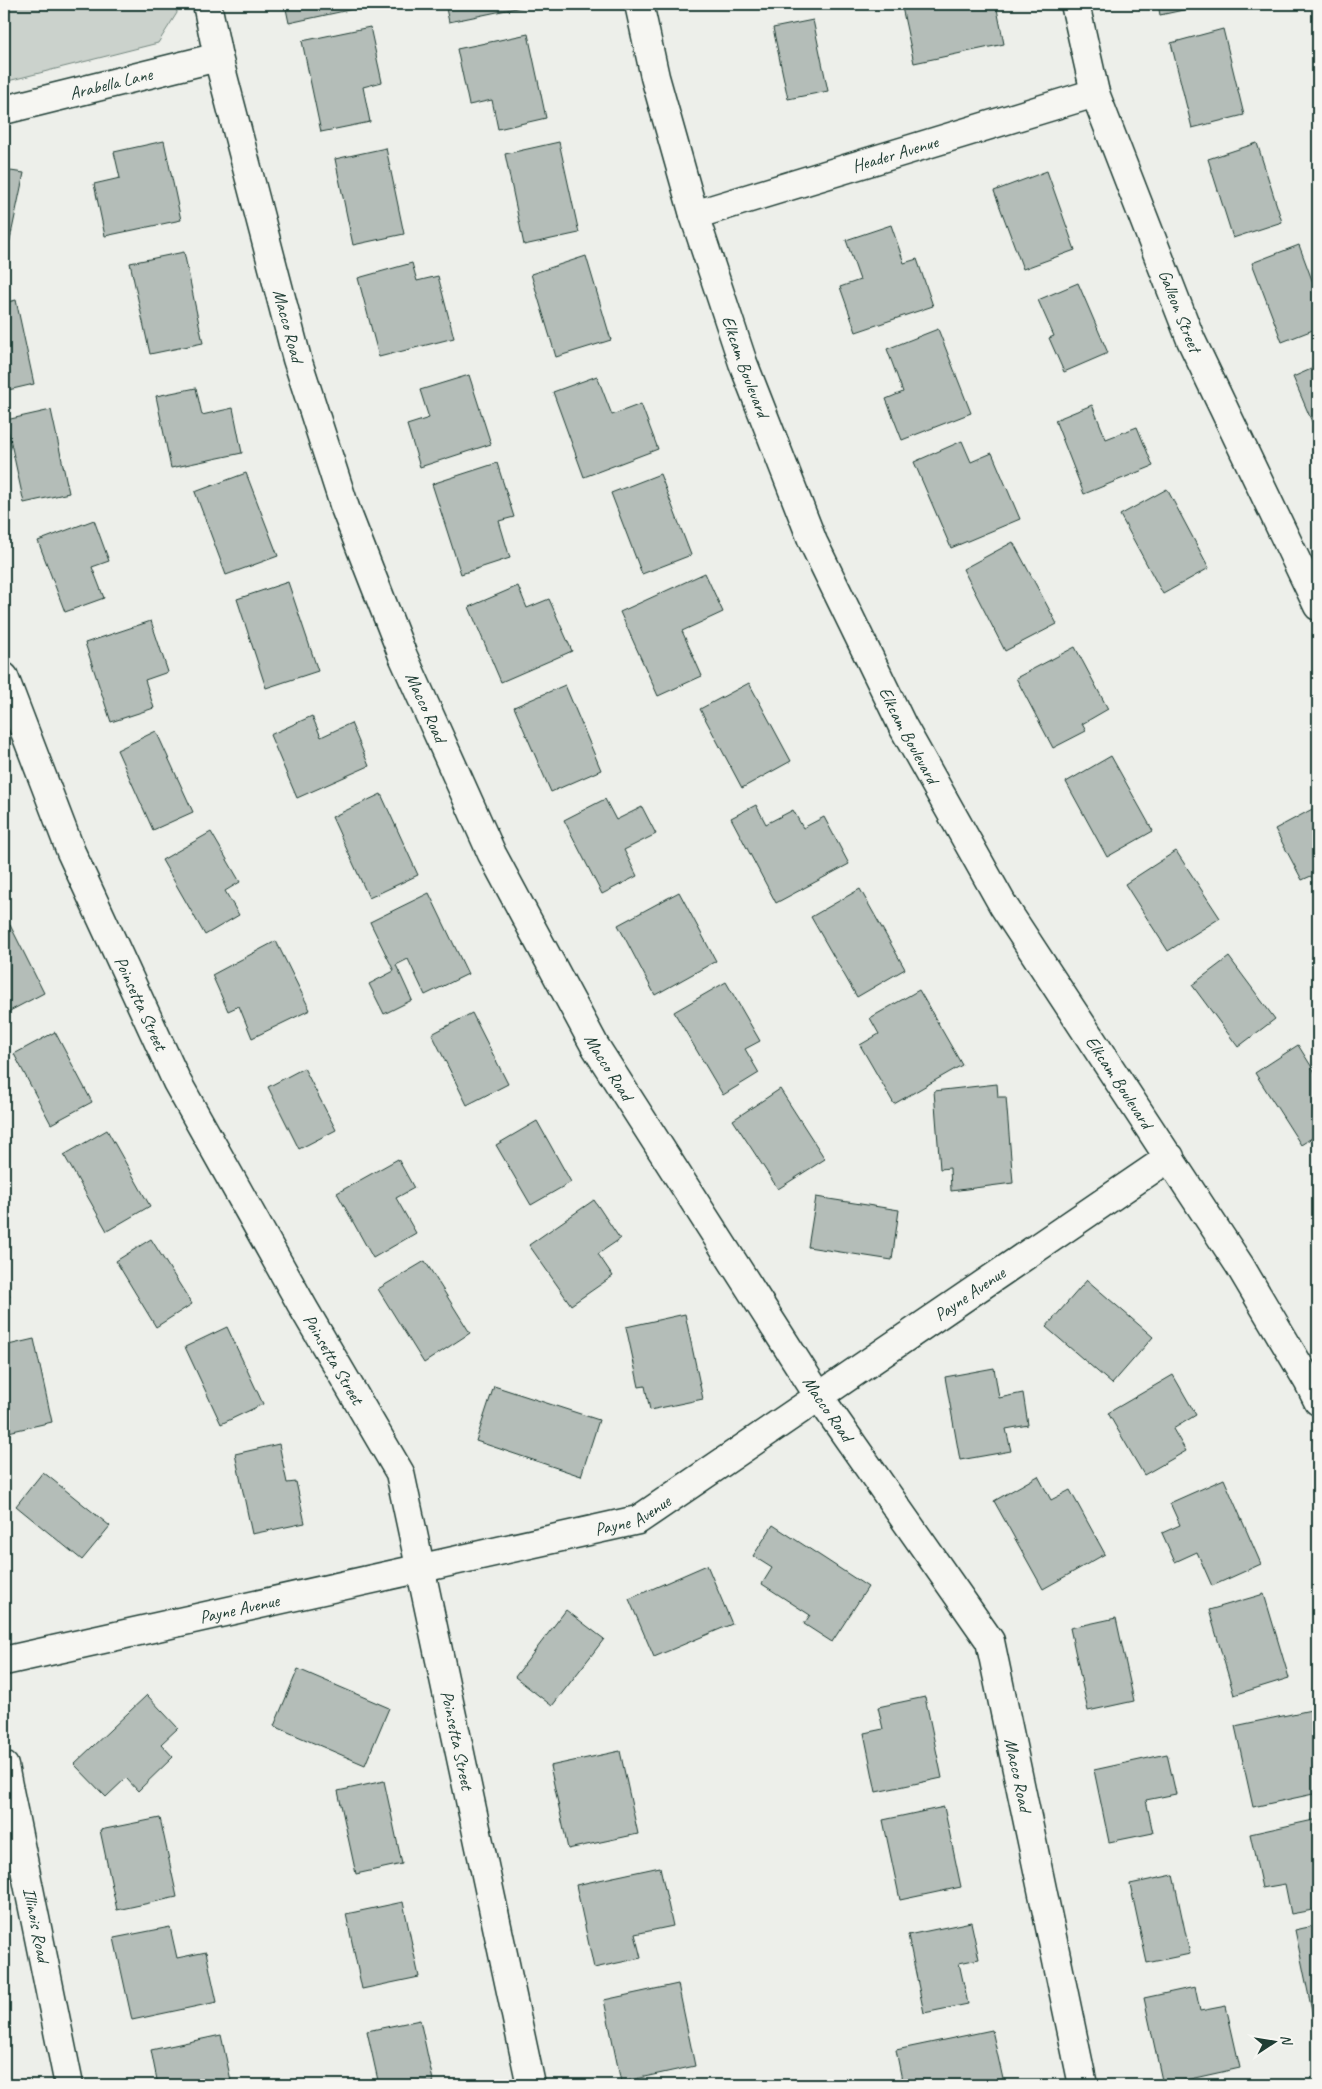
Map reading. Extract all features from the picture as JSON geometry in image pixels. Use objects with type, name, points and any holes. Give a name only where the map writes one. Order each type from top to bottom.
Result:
[{"type":"street","name":"Macco Road","points":[[207,4],[218,57],[297,359],[345,508],[407,665],[492,854],[595,1046],[820,1398],[990,1641],[1084,2085]]},
{"type":"street","name":"Elkcam Boulevard","points":[[639,4],[654,77],[694,215],[743,363],[813,542],[902,725],[1003,905],[1240,1266],[1308,1380],[1318,1401]]},
{"type":"street","name":"Galleon Street","points":[[1075,4],[1095,92],[1191,340],[1318,606]]},
{"type":"street","name":"Arabella Lane","points":[[4,110],[218,57]]},
{"type":"street","name":"Header Avenue","points":[[694,215],[1095,92]]},
{"type":"street","name":"Poinsetta Street","points":[[4,676],[72,852],[178,1082],[304,1309],[400,1473],[531,2085]]},
{"type":"street","name":"Payne Avenue","points":[[4,1661],[638,1520],[820,1398],[1170,1157]]},
{"type":"street","name":"Illinois Road","points":[[4,1766],[69,2085]]},
{"type":"shaded area","points":[[4,4],[176,4],[177,13],[158,43],[4,82]]},
{"type":"building","points":[[285,4],[366,4],[367,6],[289,23]]},
{"type":"building","points":[[445,4],[526,4],[526,6],[449,22]]},
{"type":"building","points":[[919,4],[996,4],[1004,44],[914,63],[902,7]]},
{"type":"building","points":[[1158,4],[1211,4],[1160,15]]},
{"type":"building","points":[[813,20],[828,91],[788,99],[773,28]]},
{"type":"building","points":[[370,27],[382,82],[363,87],[370,122],[321,132],[302,41]]},
{"type":"building","points":[[1223,29],[1244,115],[1192,128],[1171,43]]},
{"type":"building","points":[[528,34],[546,118],[498,129],[492,100],[469,105],[457,49]]},
{"type":"building","points":[[164,141],[181,220],[105,236],[94,184],[120,178],[114,152]]},
{"type":"building","points":[[559,142],[579,233],[524,245],[505,154]]},
{"type":"building","points":[[1257,143],[1282,222],[1233,238],[1208,159]]},
{"type":"building","points":[[386,148],[404,234],[353,245],[335,159]]},
{"type":"building","points":[[4,170],[24,173],[5,263],[4,262]]},
{"type":"building","points":[[1047,171],[1075,250],[1023,269],[994,191]]},
{"type":"building","points":[[891,225],[904,263],[917,259],[933,306],[856,332],[840,287],[860,280],[846,240]]},
{"type":"building","points":[[1299,245],[1318,296],[1318,328],[1282,342],[1252,263]]},
{"type":"building","points":[[184,252],[203,343],[150,354],[130,263]]},
{"type":"building","points":[[586,256],[611,340],[556,357],[531,274]]},
{"type":"building","points":[[412,263],[417,281],[438,276],[454,338],[379,357],[358,278]]},
{"type":"building","points":[[1078,283],[1108,353],[1064,372],[1049,338],[1054,336],[1038,300]]},
{"type":"building","points":[[16,300],[34,384],[4,391],[4,303]]},
{"type":"building","points":[[938,329],[971,413],[902,440],[886,399],[903,392],[887,349]]},
{"type":"building","points":[[1318,366],[1318,436],[1293,377]]},
{"type":"building","points":[[469,375],[491,444],[420,467],[407,425],[429,418],[420,390]]},
{"type":"building","points":[[597,376],[612,415],[641,404],[658,449],[584,477],[553,392]]},
{"type":"building","points":[[196,388],[202,415],[233,408],[242,453],[171,468],[156,396]]},
{"type":"building","points":[[1092,405],[1106,439],[1137,427],[1153,466],[1084,494],[1055,420]]},
{"type":"building","points":[[51,410],[69,493],[24,503],[6,420]]},
{"type":"building","points":[[962,441],[971,462],[992,453],[1020,519],[951,548],[914,462]]},
{"type":"building","points":[[497,463],[514,517],[499,521],[510,558],[461,574],[432,484]]},
{"type":"building","points":[[246,473],[278,556],[226,575],[195,492]]},
{"type":"building","points":[[660,474],[691,555],[642,574],[611,493]]},
{"type":"building","points":[[1167,489],[1209,568],[1163,594],[1120,515]]},
{"type":"building","points":[[94,520],[109,561],[92,567],[104,598],[65,612],[38,541]]},
{"type":"building","points":[[1013,542],[1057,624],[1005,651],[963,569]]},
{"type":"building","points":[[705,573],[723,612],[682,631],[702,676],[658,696],[620,612]]},
{"type":"building","points":[[288,582],[318,671],[266,688],[237,599]]},
{"type":"building","points":[[518,586],[527,608],[549,599],[572,651],[501,682],[469,607]]},
{"type":"building","points":[[151,621],[168,672],[145,680],[154,708],[111,722],[85,643]]},
{"type":"building","points":[[1075,647],[1108,709],[1082,724],[1086,731],[1053,748],[1016,678]]},
{"type":"building","points":[[749,683],[791,761],[742,788],[700,709]]},
{"type":"building","points":[[565,685],[601,770],[551,792],[514,707]]},
{"type":"building","points":[[312,716],[321,737],[351,723],[369,766],[297,798],[270,735]]},
{"type":"building","points":[[156,731],[193,812],[153,830],[117,750]]},
{"type":"building","points":[[1111,756],[1153,831],[1107,857],[1066,782]]},
{"type":"building","points":[[381,794],[418,875],[369,898],[332,817]]},
{"type":"building","points":[[605,799],[616,820],[642,807],[656,834],[624,850],[637,876],[602,894],[564,820]]},
{"type":"building","points":[[756,805],[766,824],[793,810],[803,828],[824,817],[849,864],[776,903],[731,818]]},
{"type":"building","points":[[1318,806],[1318,889],[1311,876],[1302,880],[1275,829]]},
{"type":"building","points":[[211,832],[240,882],[225,891],[239,915],[205,935],[162,860]]},
{"type":"building","points":[[1176,851],[1220,918],[1168,951],[1125,884]]},
{"type":"building","points":[[860,889],[905,969],[857,997],[811,917]]},
{"type":"building","points":[[679,892],[716,961],[655,995],[618,925]]},
{"type":"building","points":[[429,893],[468,974],[425,995],[408,959],[396,965],[412,1000],[384,1014],[369,984],[394,971],[370,922]]},
{"type":"building","points":[[10,925],[44,993],[4,1014],[4,928]]},
{"type":"building","points":[[276,941],[310,1010],[252,1038],[239,1006],[228,1011],[212,975]]},
{"type":"building","points":[[1229,957],[1275,1019],[1238,1047],[1192,985]]},
{"type":"building","points":[[726,982],[760,1041],[745,1049],[759,1073],[723,1095],[674,1012]]},
{"type":"building","points":[[919,990],[962,1065],[894,1104],[860,1045],[879,1034],[870,1018]]},
{"type":"building","points":[[472,1013],[508,1084],[467,1105],[432,1034]]},
{"type":"building","points":[[55,1032],[92,1102],[51,1124],[14,1054]]},
{"type":"building","points":[[1298,1045],[1318,1077],[1318,1134],[1301,1145],[1255,1073]]},
{"type":"building","points":[[304,1068],[336,1130],[299,1149],[268,1087]]},
{"type":"building","points":[[997,1084],[998,1097],[1006,1097],[1013,1183],[951,1191],[950,1168],[940,1169],[934,1091]]},
{"type":"building","points":[[780,1089],[825,1159],[778,1189],[733,1120]]},
{"type":"building","points":[[537,1121],[571,1182],[531,1205],[496,1145]]},
{"type":"building","points":[[107,1130],[150,1206],[107,1231],[64,1155]]},
{"type":"building","points":[[398,1159],[414,1188],[396,1198],[416,1233],[373,1258],[337,1193]]},
{"type":"building","points":[[816,1197],[899,1210],[892,1260],[808,1247]]},
{"type":"building","points":[[594,1200],[620,1239],[598,1254],[613,1276],[571,1305],[529,1245]]},
{"type":"building","points":[[151,1239],[192,1304],[156,1327],[116,1261]]},
{"type":"building","points":[[425,1261],[470,1333],[424,1363],[378,1289]]},
{"type":"building","points":[[1087,1280],[1153,1337],[1112,1384],[1046,1327]]},
{"type":"building","points":[[4,1285],[10,1296],[4,1300]]},
{"type":"building","points":[[685,1314],[703,1399],[650,1410],[645,1386],[639,1387],[626,1327]]},
{"type":"building","points":[[227,1327],[263,1404],[221,1424],[185,1347]]},
{"type":"building","points":[[34,1339],[52,1422],[4,1433],[4,1346]]},
{"type":"building","points":[[994,1368],[999,1398],[1023,1393],[1028,1425],[1006,1429],[1011,1451],[960,1460],[945,1377]]},
{"type":"building","points":[[1173,1375],[1196,1415],[1173,1429],[1186,1451],[1144,1475],[1108,1413]]},
{"type":"building","points":[[494,1386],[599,1420],[581,1476],[476,1441]]},
{"type":"building","points":[[279,1444],[287,1483],[296,1482],[305,1523],[252,1534],[235,1454]]},
{"type":"building","points":[[43,1472],[110,1526],[82,1560],[16,1506]]},
{"type":"building","points":[[1038,1476],[1051,1500],[1070,1490],[1105,1554],[1043,1589],[994,1501]]},
{"type":"building","points":[[1224,1479],[1261,1564],[1212,1586],[1197,1552],[1175,1562],[1162,1533],[1180,1525],[1170,1503]]},
{"type":"building","points":[[773,1525],[868,1587],[832,1642],[804,1624],[810,1615],[762,1584],[772,1568],[753,1556]]},
{"type":"building","points":[[707,1565],[732,1624],[654,1657],[629,1599]]},
{"type":"building","points":[[1264,1594],[1289,1678],[1234,1695],[1209,1610]]},
{"type":"building","points":[[566,1610],[604,1639],[552,1706],[515,1677]]},
{"type":"building","points":[[1116,1618],[1134,1701],[1088,1711],[1070,1628]]},
{"type":"building","points":[[298,1669],[389,1708],[365,1765],[274,1726]]},
{"type":"building","points":[[147,1695],[178,1728],[161,1744],[173,1757],[138,1791],[126,1778],[106,1797],[74,1764]]},
{"type":"building","points":[[925,1697],[942,1778],[876,1792],[864,1733],[883,1729],[878,1707]]},
{"type":"building","points":[[1316,1709],[1318,1718],[1318,1793],[1253,1807],[1235,1726]]},
{"type":"building","points":[[620,1751],[638,1834],[568,1849],[550,1766]]},
{"type":"building","points":[[1167,1754],[1176,1794],[1146,1800],[1153,1833],[1109,1842],[1094,1770]]},
{"type":"building","points":[[384,1781],[402,1864],[356,1874],[338,1791]]},
{"type":"building","points":[[944,1807],[961,1887],[900,1900],[883,1820]]},
{"type":"building","points":[[160,1818],[177,1897],[117,1910],[100,1830]]},
{"type":"building","points":[[1318,1819],[1318,1909],[1291,1914],[1285,1884],[1262,1888],[1250,1834]]},
{"type":"building","points":[[660,1867],[673,1926],[635,1934],[641,1958],[594,1968],[576,1885]]},
{"type":"building","points":[[1173,1875],[1190,1954],[1147,1963],[1130,1884]]},
{"type":"building","points":[[403,1902],[419,1977],[362,1989],[346,1914]]},
{"type":"building","points":[[971,1922],[979,1959],[959,1963],[968,2004],[924,2013],[908,1935]]},
{"type":"building","points":[[1318,1925],[1318,2020],[1314,2021],[1295,1930]]},
{"type":"building","points":[[170,1927],[177,1958],[206,1952],[217,2002],[132,2020],[114,1938]]},
{"type":"building","points":[[678,1984],[695,2066],[621,2082],[604,2000]]},
{"type":"building","points":[[1195,1987],[1200,2011],[1226,2006],[1240,2068],[1163,2085],[1144,1998]]},
{"type":"building","points":[[420,2020],[434,2085],[379,2085],[367,2031]]},
{"type":"building","points":[[992,2030],[1003,2079],[978,2085],[903,2085],[896,2050]]},
{"type":"building","points":[[221,2035],[232,2085],[158,2085],[151,2050]]}]
